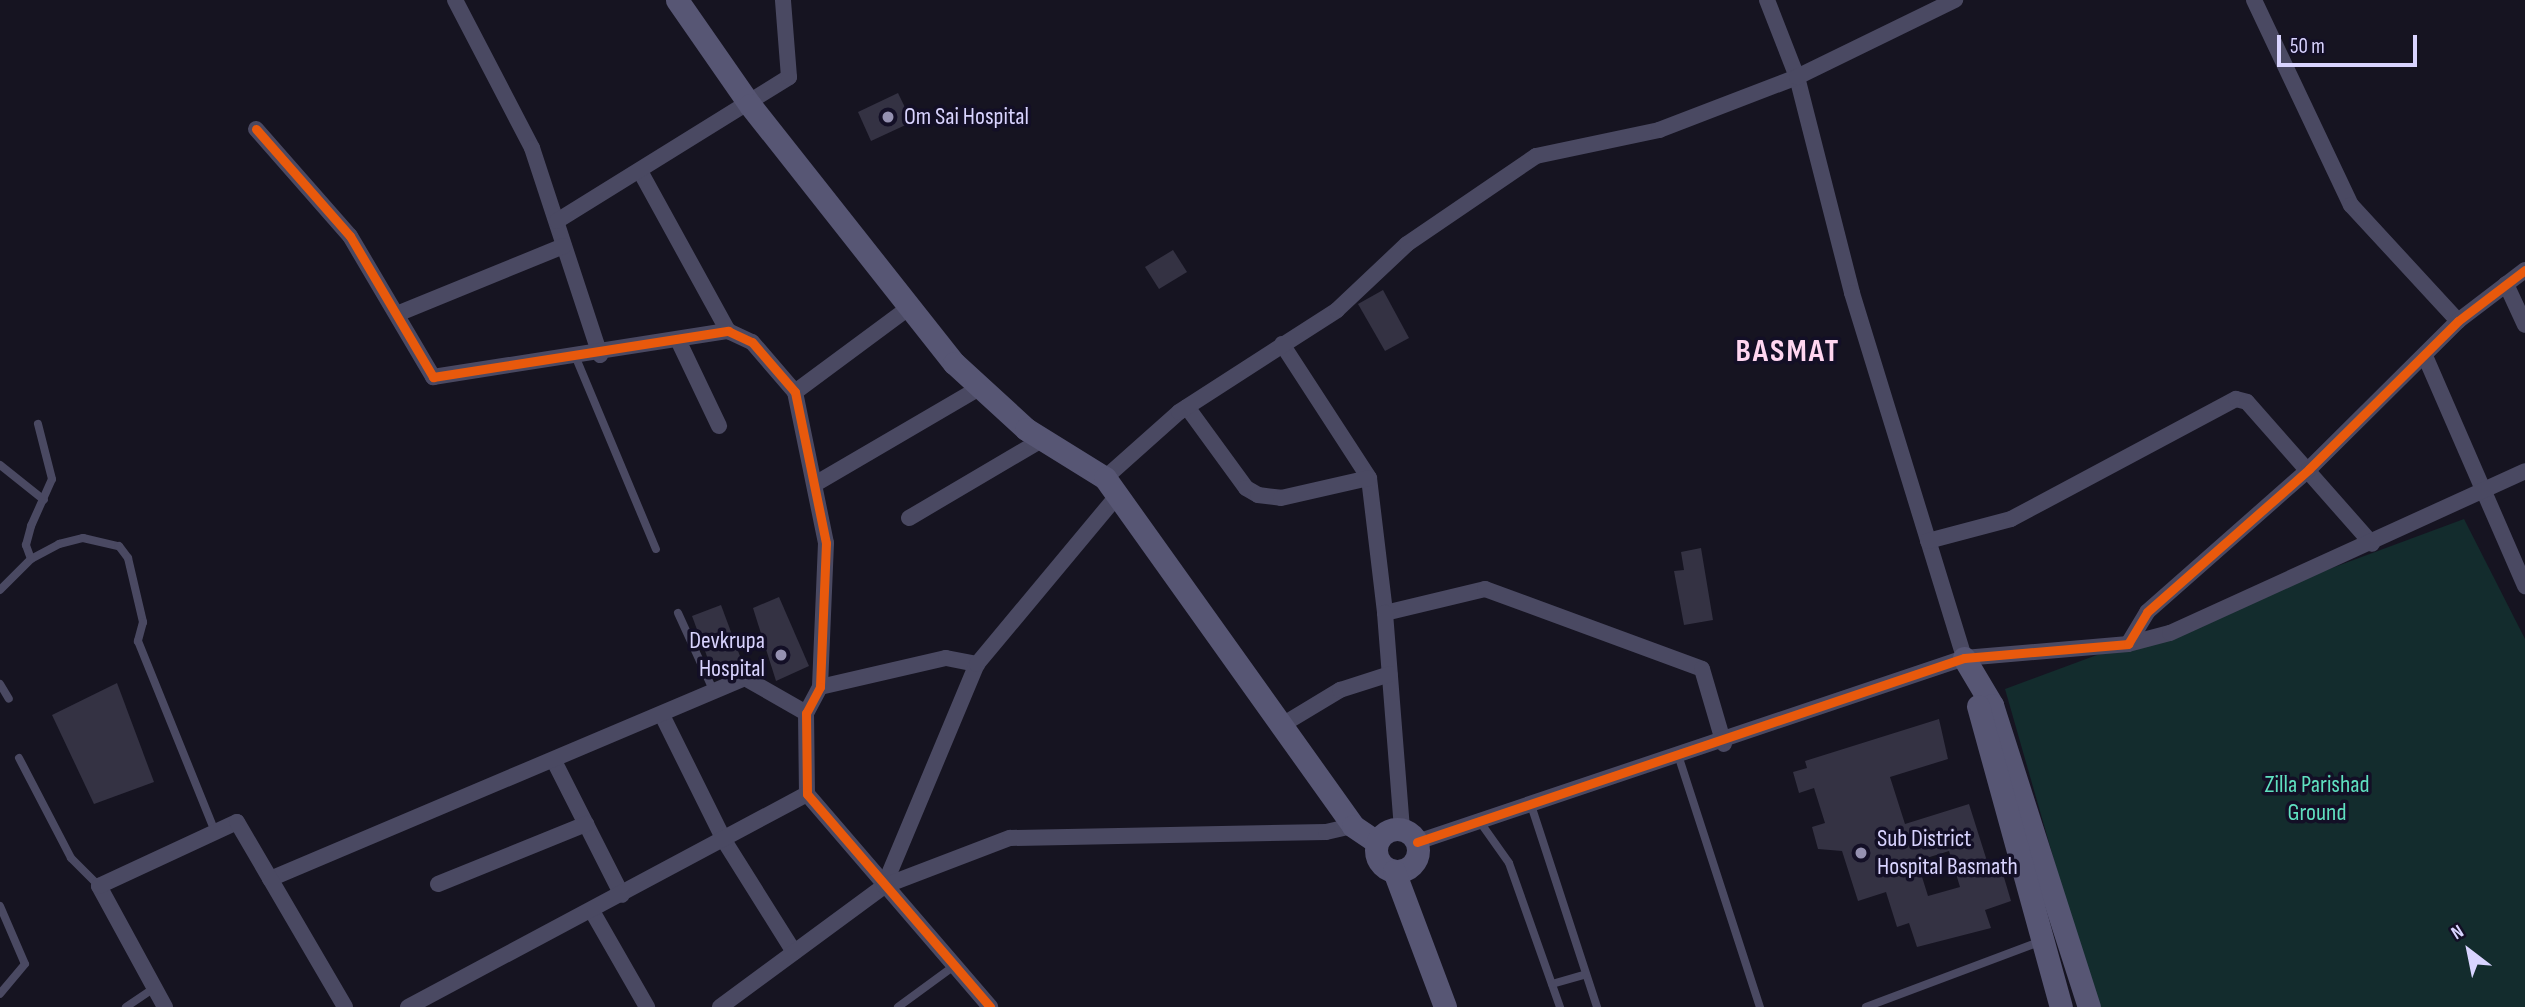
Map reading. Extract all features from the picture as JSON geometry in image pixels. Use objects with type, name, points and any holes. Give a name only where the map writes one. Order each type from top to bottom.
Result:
[{"type":"main road","points":[[677,0],[750,105],[910,307],[981,387],[1043,439],[1111,487],[1353,826],[1377,842],[1381,864],[1394,871],[1445,1007]]},
{"type":"main road","points":[[1964,658],[1978,689],[2061,1007]]},
{"type":"main road","points":[[1978,689],[1992,705],[2089,1007]]},
{"type":"main road","points":[[1377,842],[1392,829],[1409,835],[1414,863],[1394,871]]},
{"type":"street","points":[[456,0],[532,148],[600,355]]},
{"type":"street","points":[[557,221],[750,105],[789,77],[783,0]]},
{"type":"street","points":[[1767,0],[1797,77],[1852,293],[1964,658]]},
{"type":"street","points":[[884,886],[977,664],[1111,487],[1187,407],[1337,310],[1407,244],[1536,156],[1658,130],[1797,77],[1955,0]]},
{"type":"street","points":[[2254,0],[2351,205],[2458,321]]},
{"type":"street","points":[[256,129],[350,236],[433,377],[600,355],[729,331]]},
{"type":"street","points":[[640,171],[729,331],[752,342],[795,392],[825,543],[820,687],[806,713],[807,794],[990,1007]]},
{"type":"street","points":[[397,314],[564,246]]},
{"type":"street","points":[[2128,644],[2147,612],[2309,469],[2458,321],[2525,270]]},
{"type":"street","points":[[2506,284],[2525,325]]},
{"type":"street","points":[[795,392],[910,307]]},
{"type":"street","points":[[678,342],[719,426]]},
{"type":"street","points":[[1282,344],[1369,478],[1409,835],[1480,822],[1724,744],[1964,658],[2128,644],[2170,633],[2372,544],[2479,490],[2525,471]]},
{"type":"street","points":[[2425,356],[2479,490],[2525,586]]},
{"type":"street","points":[[815,484],[981,387]]},
{"type":"street","points":[[1928,541],[2011,519],[2235,399],[2247,402],[2309,469],[2372,544]]},
{"type":"street","points":[[1187,407],[1245,488],[1258,495],[1281,498],[1369,478]]},
{"type":"street","points":[[909,518],[1043,439]]},
{"type":"street","points":[[1385,613],[1485,589],[1702,669],[1724,744]]},
{"type":"street","points":[[820,687],[946,658],[977,664]]},
{"type":"street","points":[[1282,725],[1340,690],[1390,674]]},
{"type":"street","points":[[270,879],[714,692],[751,679],[806,713]]},
{"type":"street","points":[[662,715],[725,842],[794,952]]},
{"type":"street","points":[[554,761],[622,895]]},
{"type":"street","points":[[408,1007],[725,842],[807,794]]},
{"type":"street","points":[[165,1007],[99,886],[228,822],[246,828],[270,879],[345,1007]]},
{"type":"street","points":[[438,884],[586,824]]},
{"type":"street","points":[[719,1007],[884,886],[1010,838],[1326,832],[1353,826]]},
{"type":"street","points":[[592,911],[647,1007]]},
{"type":"lane","points":[[576,358],[656,549]]},
{"type":"lane","points":[[31,559],[26,545],[52,479],[38,424]]},
{"type":"lane","points":[[0,465],[44,500]]},
{"type":"lane","points":[[0,590],[31,559],[83,538],[106,539],[128,558],[143,622],[138,641],[214,829]]},
{"type":"lane","points":[[678,613],[714,692]]},
{"type":"lane","points":[[0,684],[9,699]]},
{"type":"lane","points":[[19,758],[71,858],[99,886]]},
{"type":"lane","points":[[1679,758],[1760,1007]]},
{"type":"lane","points":[[1531,805],[1598,1007]]},
{"type":"lane","points":[[1480,822],[1509,863],[1560,1007]]},
{"type":"lane","points":[[0,906],[25,964],[0,994]]},
{"type":"lane","points":[[1866,1007],[2042,941]]},
{"type":"lane","points":[[898,1007],[954,966]]},
{"type":"lane","points":[[1552,984],[1586,974]]},
{"type":"lane","points":[[126,1007],[154,988]]},
{"type":"green space","name":"Zilla Parishad Ground","points":[[2464,519],[2525,639],[2525,1007],[2096,1007],[2005,689]]},
{"type":"building","points":[[898,93],[912,122],[871,141],[858,112]]},
{"type":"building","points":[[1173,250],[1187,272],[1159,289],[1145,267]]},
{"type":"building","points":[[1383,290],[1409,338],[1385,351],[1358,304]]},
{"type":"building","points":[[1701,548],[1713,620],[1684,625],[1674,571],[1684,570],[1681,552]]},
{"type":"building","points":[[779,597],[809,666],[776,681],[753,608]]},
{"type":"building","points":[[721,605],[744,667],[715,678],[692,616]]},
{"type":"building","points":[[117,683],[154,782],[94,804],[52,715]]},
{"type":"building","points":[[1939,719],[1948,759],[1890,777],[1905,824],[1969,804],[1992,877],[2003,874],[2011,901],[1985,910],[1991,928],[1917,947],[1909,923],[1897,927],[1886,892],[1858,901],[1842,851],[1818,849],[1812,827],[1825,823],[1814,788],[1799,793],[1793,772],[1807,768],[1805,761]],"holes":[[[1949,851],[1960,887],[1928,896],[1917,861]]]},
{"type":"cycle path","points":[[256,129],[350,236],[433,377],[728,331],[752,342],[795,392],[826,543],[820,687],[806,713],[807,794],[990,1007]]},
{"type":"cycle path","points":[[1417,842],[1964,658],[2128,644],[2147,612],[2309,469],[2458,321],[2525,270]]},
{"type":"place","name":"Om Sai Hospital","points":[[888,117]]},
{"type":"place","name":"Devkrupa Hospital","points":[[781,655]]},
{"type":"place","name":"Sub District Hospital Basmath","points":[[1861,853]]},
{"type":"district","name":"BASMAT","points":[[1788,352]]}]
